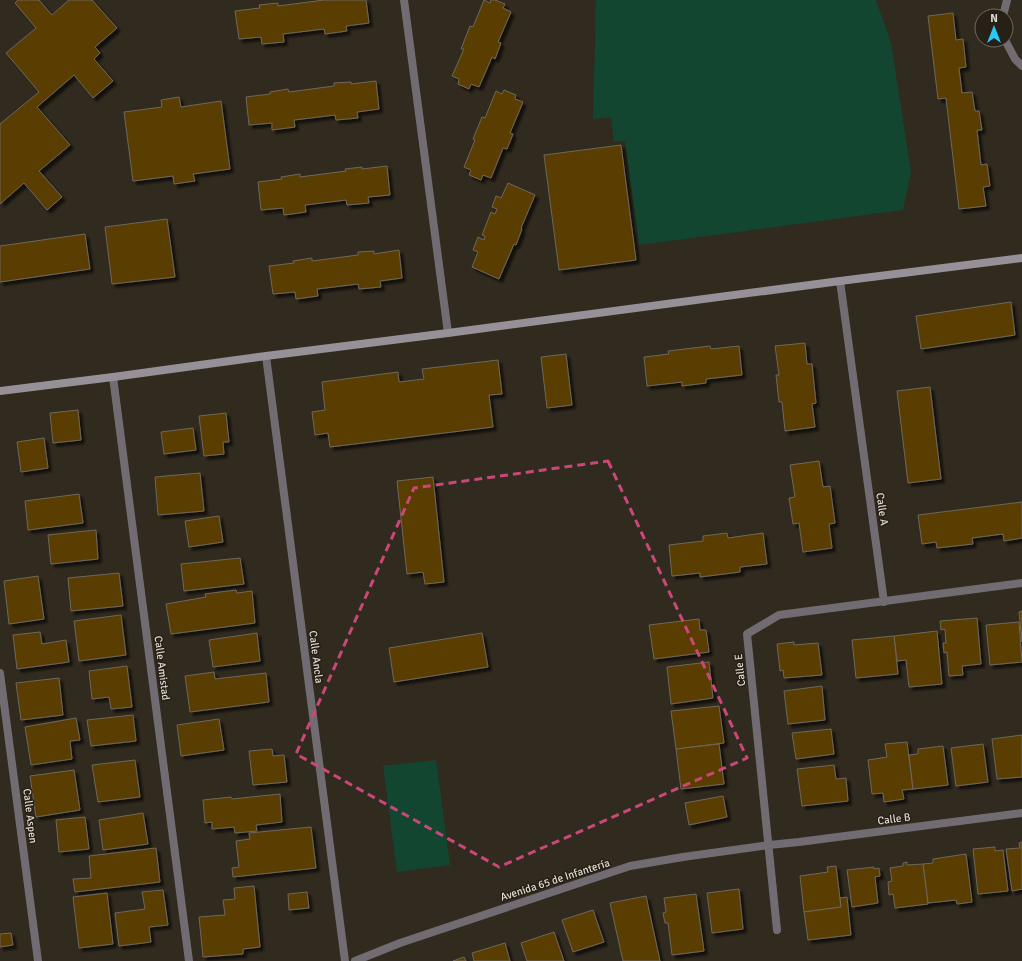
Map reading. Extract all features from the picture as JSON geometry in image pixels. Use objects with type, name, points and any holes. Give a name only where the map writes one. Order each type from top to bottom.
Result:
[{"type":"street","points":[[404,0],[448,333]]},
{"type":"street","points":[[1009,48],[1015,59],[1022,66]]},
{"type":"street","points":[[0,391],[1022,258]]},
{"type":"street","name":"Calle A","points":[[840,281],[884,602]]},
{"type":"street","name":"Calle Ancla","points":[[266,356],[345,961]]},
{"type":"street","name":"Calle Amistad","points":[[113,377],[189,961]]},
{"type":"street","points":[[884,602],[1022,583]]},
{"type":"street","name":"Calle E","points":[[769,845],[747,634],[779,615],[884,602]]},
{"type":"street","name":"Calle Aspen","points":[[0,673],[38,961]]},
{"type":"street","name":"Calle B","points":[[769,845],[1022,813]]},
{"type":"street","points":[[769,845],[777,930]]},
{"type":"street","name":"Avenida 65 de Infantería","points":[[355,961],[400,943],[630,866],[769,845]]},
{"type":"highlighted area","points":[[608,461],[747,758],[499,867],[296,754],[414,488]]},
{"type":"green space","points":[[596,0],[876,0],[891,43],[911,172],[903,210],[639,245],[625,141],[614,142],[611,117],[593,119]]},
{"type":"green space","points":[[436,760],[450,865],[397,872],[383,766]]},
{"type":"building","points":[[18,0],[39,0],[52,15],[69,0],[92,0],[117,28],[95,47],[100,53],[94,59],[113,81],[93,98],[74,75],[37,107],[70,145],[39,171],[62,197],[47,210],[24,183],[0,204],[0,124],[39,92],[6,53],[36,28],[15,3]]},
{"type":"building","points":[[324,0],[366,0],[369,23],[346,26],[347,31],[325,34],[324,29],[283,34],[284,42],[262,44],[261,37],[239,39],[235,11],[260,8],[259,5],[278,3],[278,6]]},
{"type":"building","points":[[484,0],[490,3],[491,0],[495,0],[505,4],[503,8],[511,12],[498,42],[501,43],[495,59],[492,57],[479,87],[471,84],[469,89],[458,84],[459,79],[452,76],[464,49],[461,49],[470,26],[473,27]]},
{"type":"building","points":[[953,13],[956,40],[963,39],[966,67],[959,68],[962,93],[972,92],[975,111],[979,111],[982,130],[977,130],[981,165],[987,164],[990,186],[983,187],[986,206],[959,209],[946,98],[938,99],[928,16]]},
{"type":"building","points":[[376,81],[379,109],[357,112],[358,118],[336,120],[335,115],[294,120],[295,127],[272,130],[272,123],[249,125],[246,97],[270,94],[270,92],[288,89],[289,92],[334,86],[334,83],[351,82],[351,84]]},
{"type":"building","points":[[504,90],[516,95],[515,99],[523,102],[510,133],[513,134],[507,149],[503,148],[491,178],[483,175],[481,180],[469,175],[471,170],[464,167],[475,140],[473,139],[482,117],[485,118],[496,91],[502,94]]},
{"type":"building","points":[[179,97],[181,107],[221,101],[230,169],[193,174],[195,181],[174,184],[173,176],[133,181],[124,112],[162,107],[161,100]]},
{"type":"building","points":[[621,145],[636,260],[559,270],[544,155]]},
{"type":"building","points":[[387,166],[390,195],[368,197],[369,203],[347,205],[346,200],[305,205],[306,212],[284,215],[283,208],[261,210],[258,182],[282,179],[281,177],[300,174],[300,177],[346,171],[345,169],[362,167],[362,169]]},
{"type":"building","points":[[508,183],[535,195],[521,228],[522,229],[516,245],[514,244],[499,279],[472,267],[478,252],[473,250],[478,237],[484,240],[485,236],[482,235],[491,212],[495,214],[497,209],[492,207],[496,196],[501,198]]},
{"type":"building","points":[[167,219],[175,277],[112,284],[105,227]]},
{"type":"building","points":[[85,234],[90,269],[0,282],[0,246]]},
{"type":"building","points":[[399,250],[402,278],[380,281],[381,287],[359,289],[358,284],[317,289],[318,296],[296,299],[295,292],[273,294],[269,266],[294,263],[293,261],[312,258],[312,261],[358,255],[358,252],[374,251],[374,254]]},
{"type":"building","points":[[1011,302],[1015,335],[921,349],[916,316]]},
{"type":"building","points":[[805,343],[807,364],[812,364],[816,403],[812,404],[815,427],[785,431],[782,402],[779,402],[776,375],[779,375],[775,346]]},
{"type":"building","points":[[710,346],[711,349],[739,346],[742,375],[706,379],[706,383],[682,386],[682,382],[647,386],[644,357],[669,354],[668,351]]},
{"type":"building","points":[[566,354],[572,405],[547,408],[541,357]]},
{"type":"building","points":[[498,360],[502,394],[489,395],[493,427],[330,447],[328,433],[315,435],[312,412],[325,410],[322,382],[398,372],[399,382],[424,379],[422,369]]},
{"type":"building","points":[[930,387],[941,479],[908,483],[897,391]]},
{"type":"building","points":[[78,410],[81,440],[53,443],[50,413]]},
{"type":"building","points":[[226,413],[229,442],[223,442],[224,454],[204,456],[199,416]]},
{"type":"building","points":[[193,428],[196,450],[164,454],[161,432]]},
{"type":"building","points":[[44,438],[48,468],[21,472],[17,442]]},
{"type":"building","points":[[819,461],[823,487],[830,486],[835,523],[829,524],[832,548],[803,552],[799,523],[793,524],[789,498],[795,497],[790,465]]},
{"type":"building","points":[[200,473],[204,511],[158,515],[155,477]]},
{"type":"building","points":[[433,477],[444,582],[425,584],[423,572],[407,574],[397,481]]},
{"type":"building","points":[[79,494],[83,523],[28,530],[25,501]]},
{"type":"building","points":[[1022,502],[1022,538],[1004,541],[1003,534],[972,538],[973,544],[937,548],[936,542],[922,544],[918,515]]},
{"type":"building","points":[[219,516],[223,542],[189,547],[185,521]]},
{"type":"building","points":[[96,530],[98,559],[51,564],[48,535]]},
{"type":"building","points":[[727,533],[728,538],[763,533],[767,564],[740,567],[740,572],[700,577],[700,573],[672,576],[669,545],[703,541],[703,536]]},
{"type":"building","points":[[240,558],[244,584],[184,591],[181,564]]},
{"type":"building","points":[[119,573],[123,606],[71,611],[68,578]]},
{"type":"building","points":[[38,576],[44,619],[9,624],[4,581]]},
{"type":"building","points":[[236,590],[237,593],[252,591],[255,623],[171,634],[166,604],[206,597],[205,594]]},
{"type":"building","points":[[1022,611],[1022,642],[1019,612]]},
{"type":"building","points":[[121,615],[126,655],[79,661],[74,621]]},
{"type":"building","points":[[977,618],[981,664],[962,666],[963,675],[949,676],[947,652],[944,653],[943,643],[946,643],[945,629],[941,630],[940,621]]},
{"type":"building","points":[[699,619],[700,630],[706,630],[709,652],[654,659],[649,625]]},
{"type":"building","points":[[1019,622],[1022,662],[990,665],[986,625]]},
{"type":"building","points":[[937,631],[942,684],[909,687],[906,660],[897,661],[894,636]]},
{"type":"building","points":[[40,632],[42,644],[66,640],[69,662],[17,669],[13,635]]},
{"type":"building","points":[[257,633],[260,661],[213,667],[209,640]]},
{"type":"building","points":[[482,633],[488,667],[394,682],[389,648]]},
{"type":"building","points":[[894,636],[898,674],[856,678],[852,640]]},
{"type":"building","points":[[794,642],[794,645],[818,643],[822,675],[784,678],[783,670],[780,671],[777,644]]},
{"type":"building","points":[[709,662],[713,698],[671,704],[667,667]]},
{"type":"building","points":[[127,666],[132,707],[111,709],[109,697],[92,699],[89,671]]},
{"type":"building","points":[[214,672],[215,679],[266,673],[269,702],[190,712],[185,676]]},
{"type":"building","points":[[59,678],[63,715],[21,720],[16,683]]},
{"type":"building","points":[[822,686],[825,720],[788,724],[784,691]]},
{"type":"building","points":[[719,706],[724,743],[676,749],[671,711]]},
{"type":"building","points":[[133,715],[136,741],[91,746],[87,720]]},
{"type":"building","points":[[76,718],[80,740],[70,741],[72,759],[31,765],[25,727]]},
{"type":"building","points":[[219,719],[224,750],[181,756],[177,725]]},
{"type":"building","points":[[831,729],[834,754],[796,759],[792,733]]},
{"type":"building","points":[[1022,735],[1022,777],[997,779],[992,739]]},
{"type":"building","points":[[907,742],[913,789],[902,790],[904,799],[884,802],[883,793],[872,794],[868,760],[887,757],[885,744]]},
{"type":"building","points":[[719,744],[724,784],[681,789],[676,749]]},
{"type":"building","points":[[983,744],[988,782],[956,786],[951,748]]},
{"type":"building","points":[[943,746],[948,785],[913,789],[909,755],[918,754],[918,749]]},
{"type":"building","points":[[272,749],[273,756],[284,755],[287,782],[253,785],[249,751]]},
{"type":"building","points":[[135,760],[140,797],[98,802],[92,765]]},
{"type":"building","points":[[834,765],[836,779],[846,778],[848,801],[802,806],[797,769]]},
{"type":"building","points":[[74,770],[80,810],[36,817],[30,776]]},
{"type":"building","points":[[280,794],[282,822],[256,825],[257,831],[235,833],[234,827],[212,829],[212,822],[205,823],[203,800],[231,797],[232,799]]},
{"type":"building","points":[[723,796],[727,817],[689,825],[685,803]]},
{"type":"building","points":[[143,813],[148,844],[103,850],[99,820]]},
{"type":"building","points":[[85,817],[89,849],[59,852],[56,820]]},
{"type":"building","points":[[311,827],[316,868],[233,877],[232,868],[239,867],[236,841],[250,839],[249,833]]},
{"type":"building","points":[[1022,842],[1022,889],[1012,891],[1006,849],[1020,848],[1019,843]]},
{"type":"building","points":[[995,847],[995,851],[1003,850],[1008,891],[978,894],[973,849]]},
{"type":"building","points":[[156,848],[160,882],[75,892],[73,879],[91,878],[89,856]]},
{"type":"building","points":[[966,854],[972,902],[957,904],[956,900],[928,903],[923,864],[933,863],[933,859]]},
{"type":"building","points":[[907,862],[907,865],[923,864],[928,904],[895,908],[893,894],[889,895],[888,882],[892,881],[890,868],[903,866],[903,863]]},
{"type":"building","points":[[836,866],[841,907],[804,912],[800,876],[828,872],[827,867]]},
{"type":"building","points":[[874,867],[874,869],[879,868],[880,876],[875,877],[878,903],[852,907],[847,870]]},
{"type":"building","points":[[254,886],[260,947],[243,949],[243,954],[203,957],[199,917],[225,915],[223,900],[235,899],[234,888]]},
{"type":"building","points":[[739,889],[743,929],[712,933],[707,893]]},
{"type":"building","points":[[163,890],[168,925],[149,927],[151,942],[119,946],[115,913],[145,909],[142,892]]},
{"type":"building","points":[[307,892],[309,908],[289,910],[288,894]]},
{"type":"building","points":[[107,893],[113,944],[79,948],[73,897]]},
{"type":"building","points":[[696,894],[704,951],[672,955],[668,923],[665,923],[663,913],[666,912],[664,898]]},
{"type":"building","points":[[646,896],[660,961],[623,961],[610,903]]},
{"type":"building","points":[[847,897],[851,935],[808,940],[804,912],[841,907],[840,898]]},
{"type":"building","points":[[593,910],[604,942],[573,952],[562,920]]},
{"type":"building","points":[[554,932],[564,961],[527,961],[521,943]]},
{"type":"building","points":[[11,933],[13,945],[0,947],[0,934]]},
{"type":"building","points":[[505,943],[510,961],[474,961],[472,953]]},
{"type":"building","points":[[464,957],[466,961],[453,961]]}]
